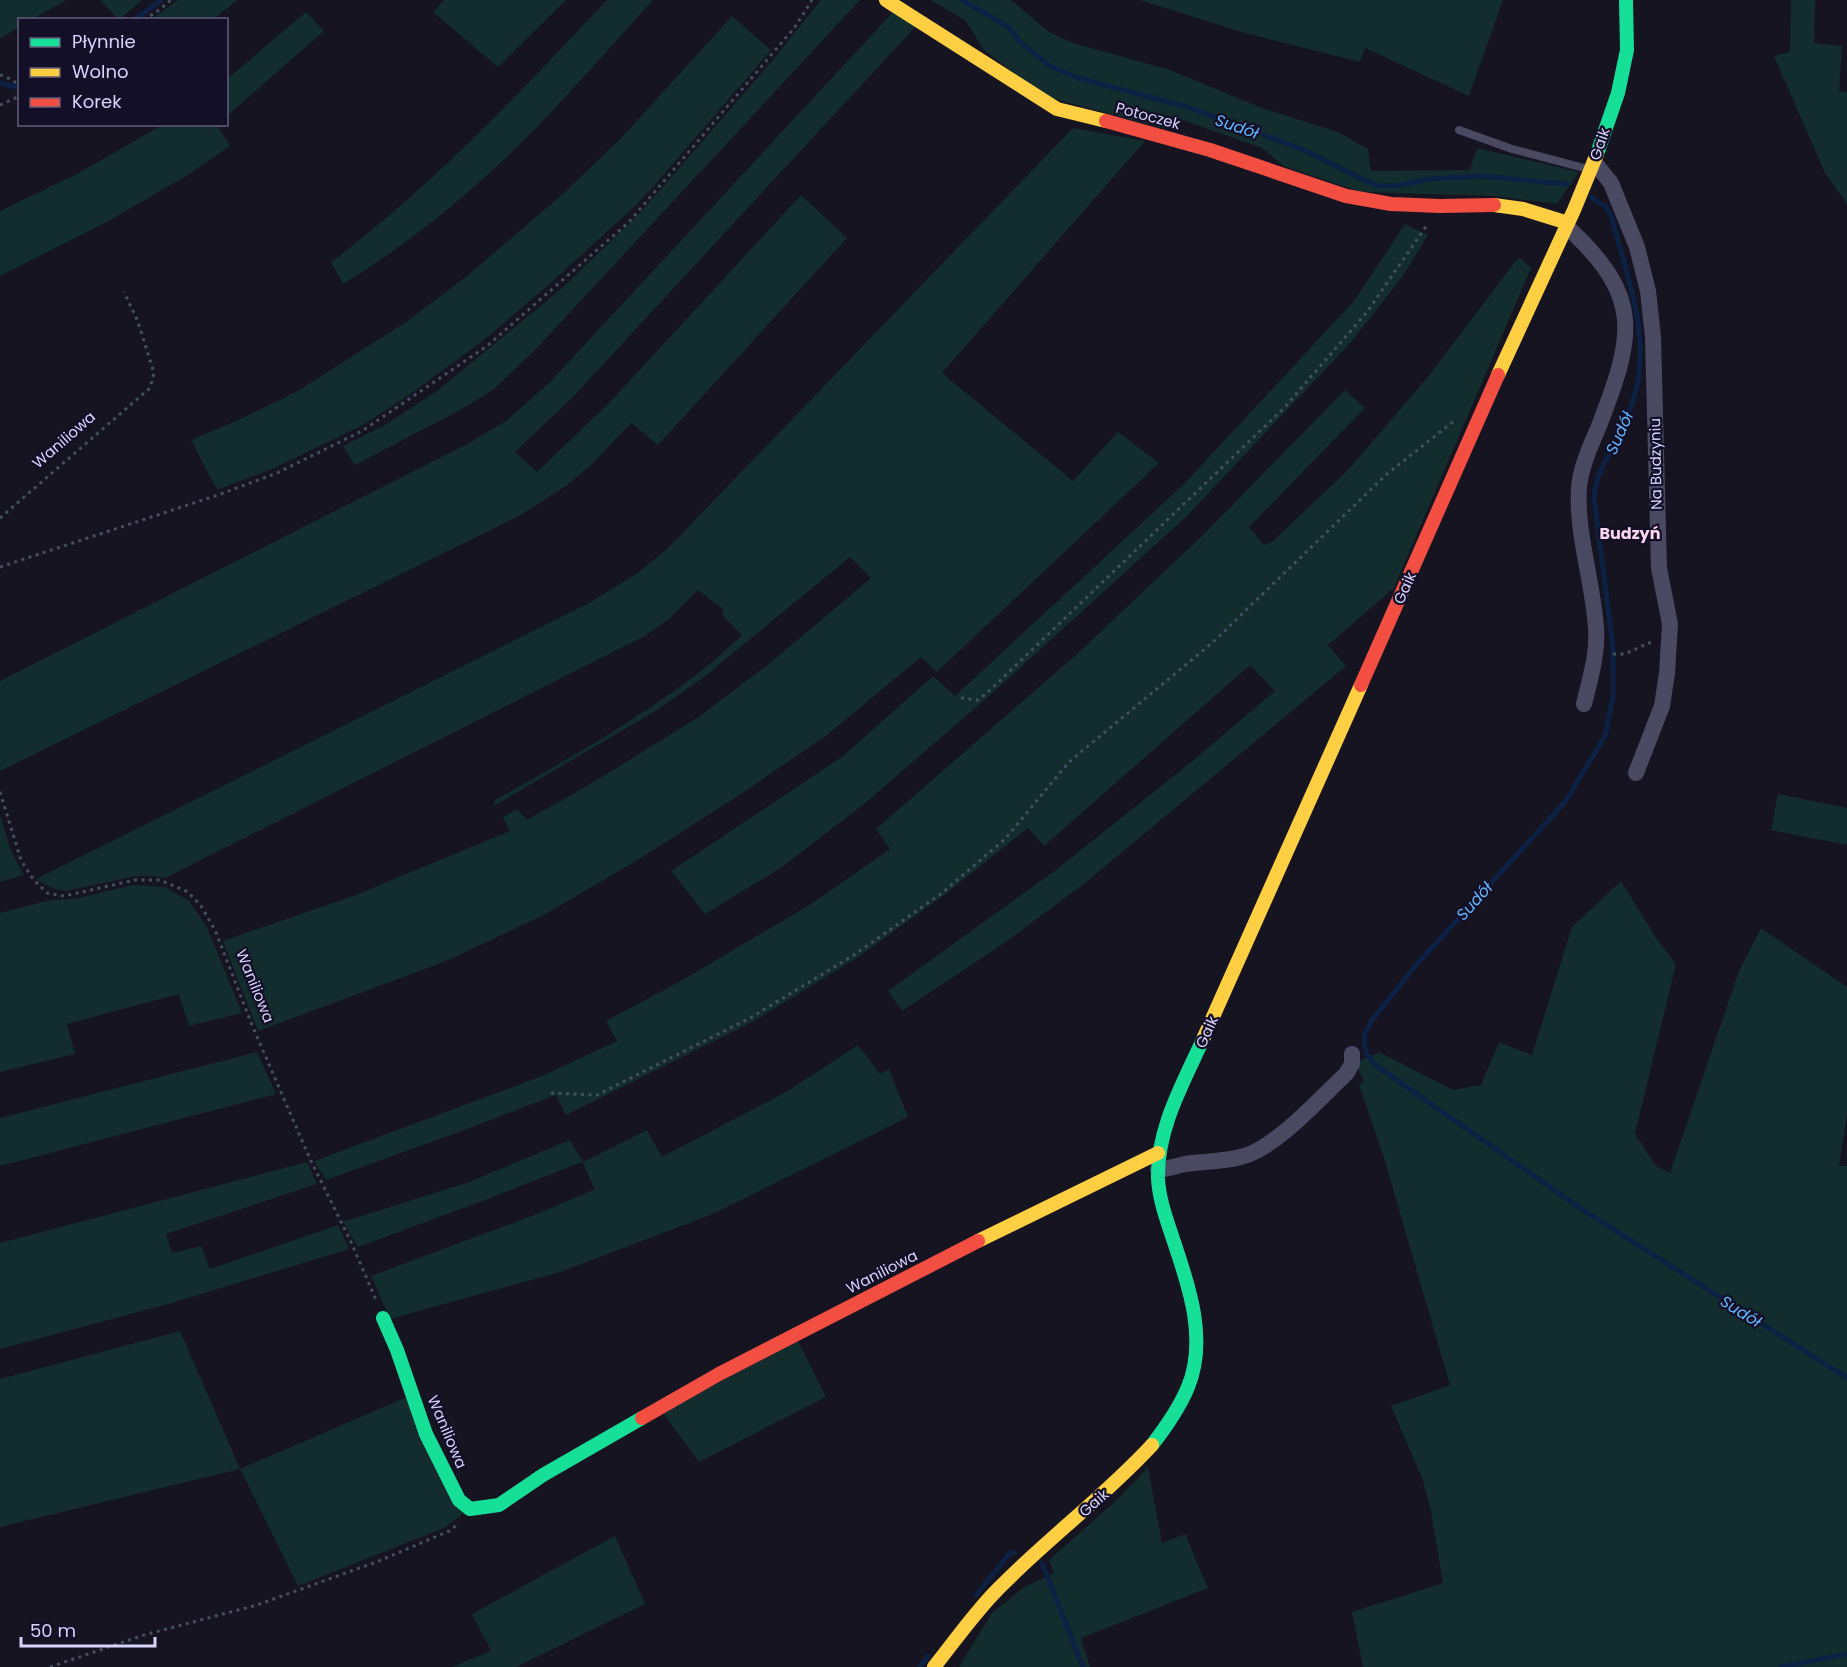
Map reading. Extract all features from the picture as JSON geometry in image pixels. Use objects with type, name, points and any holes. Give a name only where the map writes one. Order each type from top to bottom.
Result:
[{"type":"street","name":"Potoczek","points":[[886,0],[1057,109],[1210,150],[1346,196],[1391,204],[1494,205],[1523,209],[1567,225]]},
{"type":"street","name":"Gaik","points":[[934,1667],[982,1605],[1021,1567],[1113,1486],[1146,1452],[1182,1400],[1189,1385],[1194,1371],[1196,1330],[1191,1302],[1157,1181],[1165,1125],[1592,166],[1618,93],[1625,61],[1627,50],[1626,0]]},
{"type":"street","name":"Na Budzyniu","points":[[1592,166],[1611,183],[1637,247],[1648,291],[1653,337],[1659,568],[1670,624],[1662,706],[1636,773]]},
{"type":"street","points":[[1567,225],[1606,268],[1616,284],[1622,300],[1626,331],[1624,353],[1612,392],[1584,464],[1579,486],[1582,534],[1596,628],[1596,654],[1584,704]]},
{"type":"street","points":[[1158,1162],[1186,1164],[1219,1161],[1249,1154],[1269,1143],[1292,1125],[1346,1074],[1352,1064],[1352,1054]]},
{"type":"street","name":"Waniliowa","points":[[383,1318],[397,1350],[426,1434],[459,1500],[470,1509],[499,1505],[543,1475],[728,1369],[1009,1226],[1158,1162]]},
{"type":"lane","points":[[1459,130],[1512,149],[1592,166]]},
{"type":"path","points":[[147,18],[171,0]]},
{"type":"path","points":[[0,567],[218,495],[276,473],[362,431],[487,346],[629,222],[795,27],[812,0]]},
{"type":"path","points":[[0,75],[18,84]]},
{"type":"path","points":[[0,105],[18,97]]},
{"type":"path","points":[[960,698],[978,700],[987,692],[1284,408],[1366,312],[1440,206]]},
{"type":"path","name":"Waniliowa","points":[[0,518],[150,388],[154,373],[138,322],[124,292]]},
{"type":"path","points":[[551,1093],[597,1095],[740,1023],[854,955],[942,892],[1005,839],[1069,762],[1212,643],[1387,474],[1457,418]]},
{"type":"path","points":[[1604,654],[1625,654],[1652,641],[1655,626],[1670,624]]},
{"type":"path","name":"Waniliowa","points":[[0,792],[21,860],[33,879],[47,893],[64,896],[135,880],[160,880],[188,892],[201,906],[215,930],[252,1025],[310,1159],[351,1242],[383,1318]]},
{"type":"path","points":[[50,1667],[144,1635],[257,1605],[379,1561],[449,1532],[480,1508]]},
{"type":"green space","points":[[0,0],[66,0],[35,18],[18,18],[18,28],[0,39]]},
{"type":"green space","points":[[100,0],[142,0],[121,18],[117,18]]},
{"type":"green space","points":[[178,0],[238,0],[214,18],[153,18]]},
{"type":"green space","points":[[444,0],[566,0],[498,67],[433,12]]},
{"type":"green space","points":[[607,0],[653,0],[548,116],[489,174],[394,251],[343,284],[331,262],[405,202],[475,137]]},
{"type":"green space","points":[[821,0],[860,0],[536,349],[494,389],[462,409],[355,465],[343,446],[385,425],[437,391],[561,289],[641,212],[772,61]]},
{"type":"green space","points":[[930,0],[1011,0],[1049,32],[1073,43],[1170,70],[1262,108],[1338,132],[1368,149],[1371,171],[1470,170],[1477,148],[1579,172],[1557,204],[1495,196],[1361,192],[1283,166],[1262,148],[1174,117],[1165,129],[1044,96],[984,50],[965,20]]},
{"type":"green space","points":[[1140,0],[1503,0],[1469,96],[1365,48],[1360,62],[1238,31]]},
{"type":"green space","points":[[1791,0],[1815,0],[1814,43],[1842,46],[1839,91],[1847,92],[1847,204],[1825,173],[1774,56],[1790,52]]},
{"type":"green space","points":[[894,11],[918,24],[572,398],[515,452],[537,472],[610,402],[801,195],[847,238],[658,445],[631,423],[591,465],[566,486],[519,516],[0,771],[0,681],[469,443],[506,421],[550,382]]},
{"type":"green space","points":[[306,12],[324,31],[228,115],[228,78]]},
{"type":"green space","points":[[732,16],[771,50],[636,205],[484,340],[412,393],[363,425],[272,469],[217,490],[191,440],[296,392],[406,322],[467,276],[564,193],[623,136]]},
{"type":"green space","points":[[161,126],[218,126],[230,146],[186,176],[107,222],[0,276],[0,211],[77,174]]},
{"type":"green space","points":[[1073,128],[1145,141],[942,373],[1073,481],[1118,432],[1159,463],[937,672],[921,657],[827,735],[738,796],[641,858],[544,915],[444,962],[258,1031],[223,941],[353,896],[510,831],[503,817],[517,809],[527,820],[700,716],[770,663],[871,578],[850,557],[704,677],[657,710],[494,806],[495,800],[624,725],[715,660],[742,635],[722,615],[724,610],[698,590],[670,618],[645,636],[165,878],[136,876],[66,891],[52,888],[36,879],[591,602],[639,572],[666,550]]},
{"type":"green space","points":[[1405,224],[1428,235],[1402,277],[1352,341],[1186,517],[989,696],[864,804],[782,867],[705,914],[671,871],[843,756],[933,676],[955,696],[1184,484],[1354,301]]},
{"type":"green space","points":[[1519,257],[1531,268],[1394,588],[1328,645],[1346,666],[1085,883],[1003,944],[902,1011],[888,991],[1056,870],[1190,763],[1275,691],[1250,665],[1044,846],[1028,828],[944,895],[857,958],[754,1021],[566,1115],[556,1095],[326,1180],[314,1161],[542,1076],[617,1041],[606,1021],[679,982],[811,904],[890,849],[876,829],[1078,653],[1204,534],[1345,390],[1365,408],[1249,527],[1264,545],[1273,541],[1349,469],[1426,379]]},
{"type":"green space","points":[[1778,794],[1847,808],[1847,845],[1771,830]]},
{"type":"green space","points":[[0,815],[11,851],[24,875],[0,882]]},
{"type":"green space","points":[[1621,881],[1658,941],[1676,964],[1635,1134],[1656,1166],[1670,1173],[1739,971],[1761,928],[1847,987],[1847,1114],[1839,1166],[1847,1166],[1847,1667],[1363,1667],[1352,1612],[1443,1583],[1423,1480],[1391,1406],[1450,1385],[1384,1158],[1359,1085],[1364,1081],[1358,1069],[1359,1061],[1379,1052],[1453,1090],[1481,1085],[1499,1042],[1532,1055],[1572,927]]},
{"type":"green space","points":[[133,885],[165,887],[189,901],[207,927],[242,1013],[189,1026],[179,994],[67,1024],[75,1054],[0,1072],[0,913],[50,900],[74,899]]},
{"type":"green space","points":[[858,1045],[880,1074],[889,1069],[908,1117],[713,1214],[560,1272],[390,1319],[371,1276],[537,1214],[595,1189],[582,1162],[358,1247],[343,1222],[469,1182],[570,1140],[583,1162],[647,1130],[662,1157],[786,1092]]},
{"type":"green space","points":[[257,1052],[276,1094],[0,1166],[0,1118]]},
{"type":"green space","points":[[307,1162],[317,1184],[166,1234],[172,1253],[201,1246],[210,1269],[338,1225],[349,1249],[172,1303],[0,1349],[0,1243]]},
{"type":"green space","points":[[180,1331],[240,1469],[0,1527],[0,1379]]},
{"type":"green space","points":[[798,1341],[826,1397],[699,1462],[662,1412]]},
{"type":"green space","points":[[407,1397],[463,1514],[444,1528],[298,1586],[240,1469]]},
{"type":"green space","points":[[1148,1467],[1162,1543],[1185,1534],[1208,1588],[1081,1638],[1090,1667],[959,1667],[992,1613],[1024,1587],[1054,1573],[1049,1560],[1118,1499]]},
{"type":"green space","points":[[615,1536],[645,1604],[516,1667],[452,1667],[491,1651],[472,1614]]},
{"type":"waterway","points":[[137,18],[161,0]]},
{"type":"waterway","name":"Sudół","points":[[962,0],[1010,28],[1019,41],[1050,66],[1078,78],[1187,107],[1238,125],[1306,151],[1380,186],[1396,186],[1430,179],[1480,176],[1567,184]]},
{"type":"waterway","points":[[0,83],[16,87]]},
{"type":"waterway","name":"Sudół","points":[[1591,197],[1605,206],[1611,215],[1636,309],[1640,357],[1638,380],[1632,404],[1622,431],[1600,472],[1594,498],[1613,647],[1613,697],[1605,736],[1565,802],[1417,964],[1373,1019],[1365,1033],[1364,1044],[1367,1055],[1378,1067],[1580,1208],[1847,1378]]},
{"type":"waterway","points":[[976,1595],[1011,1552],[1014,1553]]},
{"type":"waterway","points":[[1042,1563],[1083,1667]]},
{"type":"waterway","points":[[1781,1667],[1847,1654]]},
{"type":"waterway","points":[[920,1667],[928,1656]]},
{"type":"traffic: fast","points":[[1597,154],[1618,93],[1627,50],[1626,0]]},
{"type":"traffic: fast","points":[[1152,1445],[1172,1418],[1188,1387],[1194,1369],[1196,1333],[1191,1297],[1164,1212],[1158,1178],[1159,1159],[1167,1123],[1180,1088],[1204,1037]]},
{"type":"traffic: fast","points":[[383,1318],[397,1350],[426,1434],[459,1500],[470,1509],[499,1505],[543,1475],[642,1418]]},
{"type":"traffic: slow","points":[[886,0],[1057,109],[1106,121]]},
{"type":"traffic: slow","points":[[1498,375],[1574,210],[1597,154]]},
{"type":"traffic: slow","points":[[1494,205],[1523,209],[1568,223]]},
{"type":"traffic: slow","points":[[1204,1037],[1361,685]]},
{"type":"traffic: slow","points":[[978,1241],[1158,1153]]},
{"type":"traffic: slow","points":[[934,1667],[989,1598],[1152,1445]]},
{"type":"traffic: jam","points":[[1106,121],[1210,150],[1346,196],[1391,204],[1494,205]]},
{"type":"traffic: jam","points":[[1361,685],[1498,375]]},
{"type":"traffic: jam","points":[[642,1418],[719,1374],[978,1241]]},
{"type":"district","name":"Budzyń","points":[[1630,533]]}]
